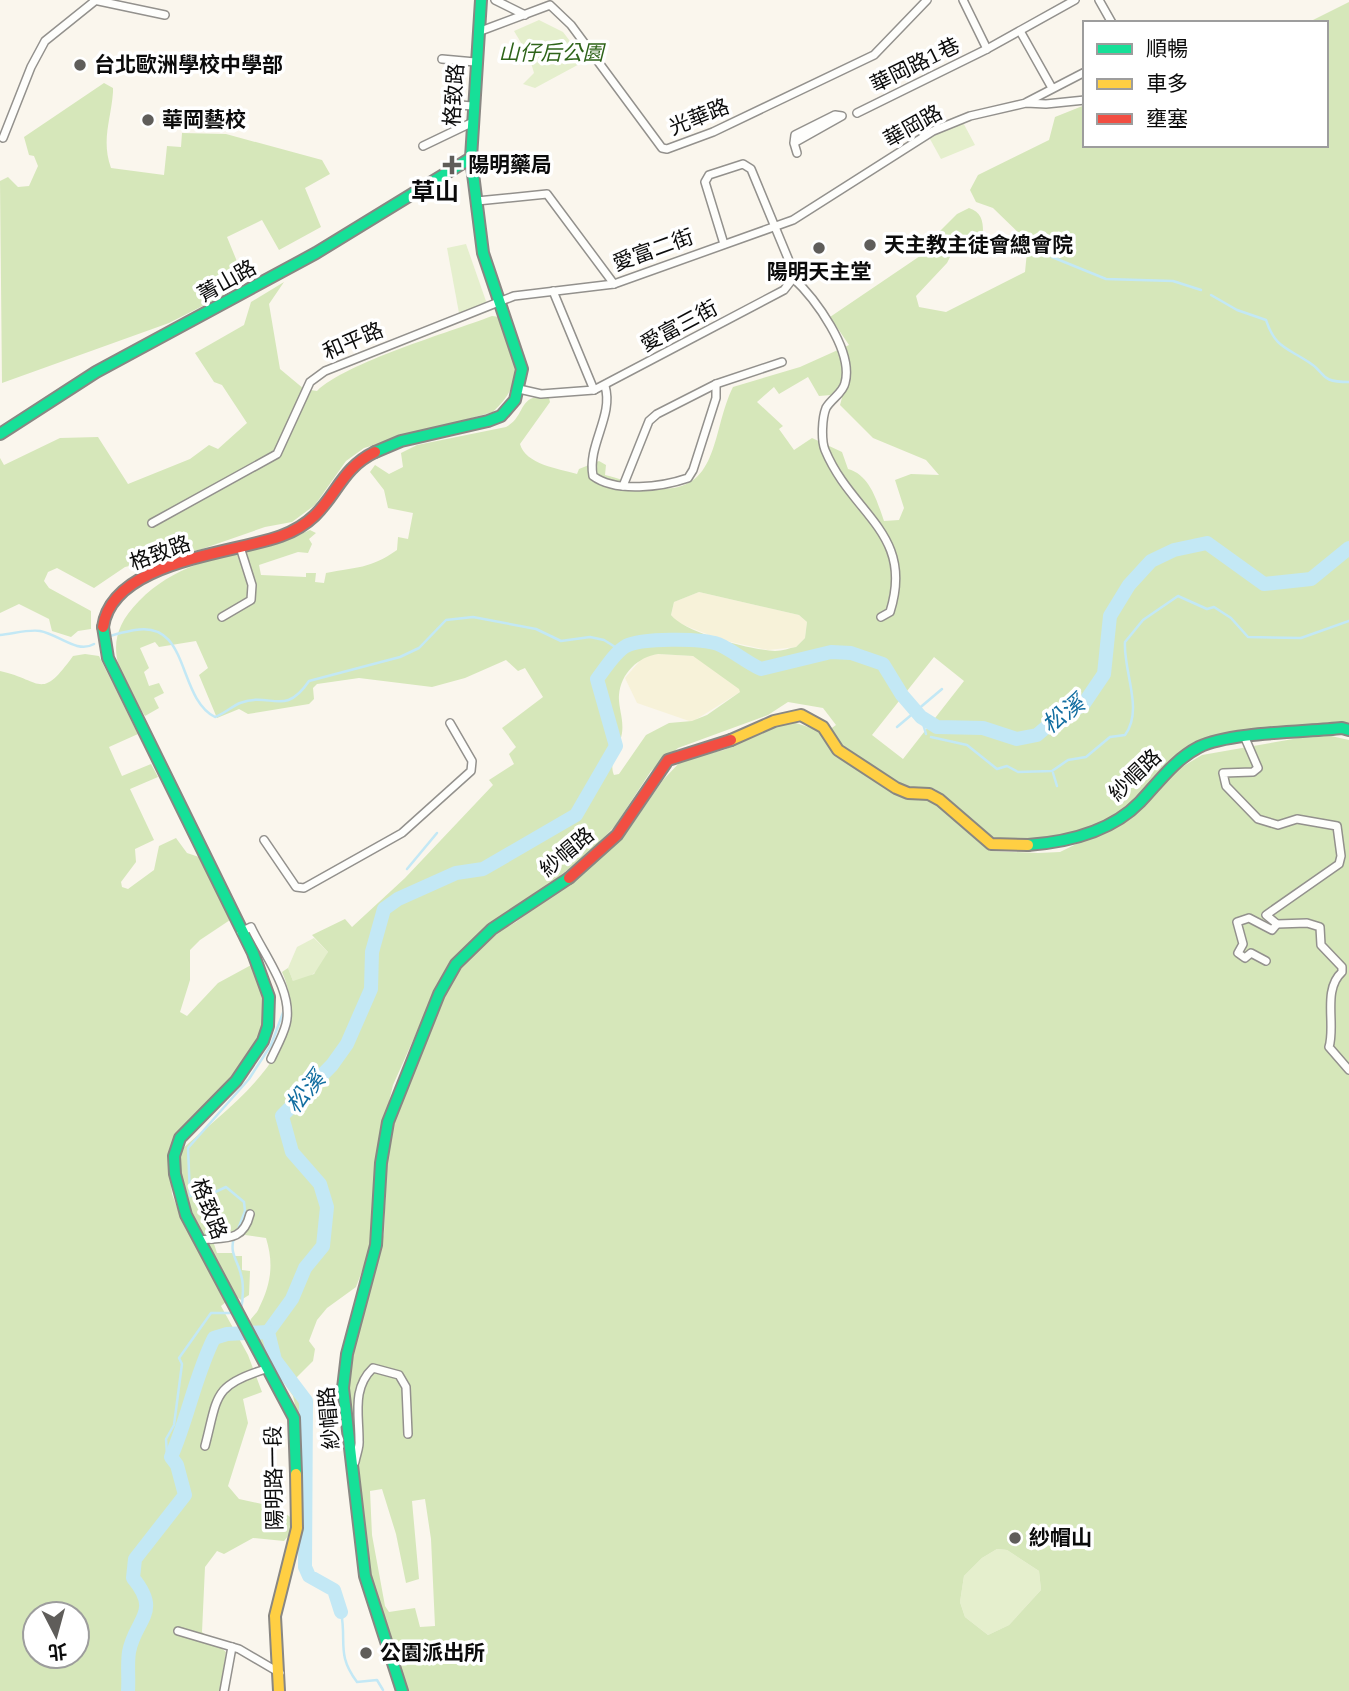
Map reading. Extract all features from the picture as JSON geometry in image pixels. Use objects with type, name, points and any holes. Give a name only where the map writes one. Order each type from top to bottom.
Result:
[{"type":"street","points":[[3,138],[31,67],[45,41],[95,0],[165,15]]},
{"type":"street","name":"格致路","points":[[264,1366],[198,1240],[177,1189],[176,1148],[183,1133],[244,1070],[263,1040],[268,1025],[269,1000],[241,932],[108,658],[101,635],[105,611],[124,587],[163,569],[306,525],[326,505],[348,472],[376,450],[501,416],[509,409],[519,388],[520,362],[484,253],[471,158],[472,107],[481,0]]},
{"type":"street","points":[[495,0],[526,15]]},
{"type":"street","points":[[478,32],[558,0]]},
{"type":"street","name":"光華路","points":[[550,5],[571,25],[651,134],[662,148],[667,149],[713,132],[874,55],[927,0]]},
{"type":"street","points":[[963,0],[988,49]]},
{"type":"street","name":"華岡路1巷","points":[[857,113],[988,49],[1075,0]]},
{"type":"street","points":[[1099,0],[1111,21]]},
{"type":"street","points":[[1020,32],[1052,88]]},
{"type":"street","points":[[442,59],[475,62]]},
{"type":"street","points":[[1026,103],[1083,73]]},
{"type":"street","name":"華岡路","points":[[773,226],[793,220],[933,131],[970,116],[1026,103],[1083,100]]},
{"type":"street","points":[[449,104],[472,107]]},
{"type":"street","points":[[794,143],[842,116],[835,115],[795,135],[794,143],[797,153]]},
{"type":"street","points":[[423,146],[471,123]]},
{"type":"street","name":"菁山路","points":[[0,434],[96,372],[162,340],[316,253],[471,158]]},
{"type":"street","points":[[724,244],[705,182],[709,175],[743,164],[751,169],[792,268],[792,278],[802,286],[840,342],[847,371],[845,385],[826,408],[823,448],[846,488],[877,526],[896,561],[898,578],[895,596],[890,612],[881,617]]},
{"type":"street","points":[[477,201],[547,194],[614,284]]},
{"type":"street","name":"愛富二街","points":[[501,302],[514,296],[614,284],[773,226]]},
{"type":"street","name":"愛富三街","points":[[519,388],[541,394],[594,390],[605,386],[784,290],[792,278]]},
{"type":"street","points":[[553,291],[594,390]]},
{"type":"street","name":"和平路","points":[[152,523],[277,454],[310,382],[326,371],[501,302]]},
{"type":"street","points":[[623,486],[649,421],[716,384],[782,362]]},
{"type":"street","points":[[605,386],[607,405],[591,465],[593,476],[602,483],[623,486],[688,478],[716,398],[716,384]]},
{"type":"street","points":[[222,617],[251,600],[252,585],[240,547]]},
{"type":"street","name":"紗帽路","points":[[402,1691],[365,1576],[343,1388],[347,1354],[378,1236],[381,1163],[388,1122],[439,994],[468,950],[492,929],[566,880],[617,835],[668,760],[680,754],[722,744],[774,721],[801,715],[823,727],[838,750],[897,788],[908,793],[929,794],[940,800],[991,844],[1027,846],[1055,843],[1118,818],[1139,804],[1163,773],[1198,747],[1213,741],[1342,728],[1349,730]]},
{"type":"street","points":[[264,840],[296,887],[304,888],[402,833],[471,771],[471,761],[450,723]]},
{"type":"street","points":[[1245,738],[1258,768],[1253,772],[1223,773],[1226,786],[1258,819],[1278,825],[1297,819],[1337,826],[1341,856],[1339,864],[1266,915],[1277,924],[1307,923],[1320,927],[1321,944],[1342,967],[1342,972],[1335,978],[1332,995],[1329,1047],[1349,1070]]},
{"type":"street","points":[[1266,961],[1251,953],[1245,958],[1238,953],[1244,943],[1237,922],[1248,918],[1272,930],[1277,924]]},
{"type":"street","points":[[241,932],[251,928],[281,985],[287,1005],[286,1023],[271,1059]]},
{"type":"street","points":[[253,959],[264,954]]},
{"type":"street","points":[[198,1240],[241,1234],[247,1228],[250,1214]]},
{"type":"street","points":[[205,1446],[215,1401],[223,1389],[239,1377],[264,1366]]},
{"type":"street","name":"陽明路一段","points":[[264,1366],[281,1391],[294,1418],[296,1433],[297,1528],[275,1616],[279,1691]]},
{"type":"street","points":[[354,1466],[360,1443],[357,1399],[366,1375],[373,1368],[399,1375],[406,1387],[408,1434]]},
{"type":"street","points":[[178,1631],[232,1647],[280,1673]]},
{"type":"street","points":[[224,1691],[232,1647]]},
{"type":"shaded area","points":[[699,592],[799,615],[807,622],[805,638],[796,647],[768,650],[722,640],[676,622],[671,615],[674,602]]},
{"type":"shaded area","points":[[658,654],[701,659],[740,689],[740,692],[692,722],[637,703],[625,678],[644,656]]},
{"type":"green space","points":[[1349,2],[1349,725],[1343,723],[1264,729],[1204,738],[1183,750],[1135,801],[1122,811],[1069,835],[1030,843],[1012,843],[987,836],[963,818],[935,789],[902,786],[839,747],[829,730],[836,725],[823,708],[788,702],[768,715],[678,748],[651,771],[615,826],[592,850],[453,962],[439,982],[393,1085],[379,1143],[370,1250],[356,1287],[327,1308],[317,1320],[309,1341],[315,1349],[313,1361],[296,1378],[305,1392],[298,1418],[293,1396],[269,1360],[250,1321],[258,1310],[269,1282],[270,1257],[266,1238],[245,1235],[213,1241],[217,1253],[242,1256],[242,1270],[250,1271],[249,1295],[241,1300],[231,1291],[212,1263],[196,1230],[178,1181],[179,1152],[242,1096],[278,1051],[288,1026],[290,1000],[282,972],[288,968],[293,981],[314,974],[328,952],[312,935],[345,919],[352,927],[405,878],[493,785],[489,780],[514,764],[509,754],[516,747],[502,728],[543,697],[525,668],[518,671],[506,660],[465,678],[432,687],[359,678],[317,684],[313,688],[314,699],[309,704],[248,714],[239,709],[217,718],[199,675],[208,668],[196,641],[159,647],[155,642],[140,648],[149,668],[144,672],[149,686],[159,683],[164,693],[154,698],[159,708],[145,716],[127,686],[117,658],[119,630],[127,616],[139,601],[159,584],[179,572],[310,530],[316,533],[309,539],[312,544],[308,553],[298,552],[259,565],[261,575],[306,577],[306,573],[316,573],[315,582],[324,583],[326,573],[379,561],[397,550],[398,537],[408,539],[413,513],[388,508],[384,490],[370,472],[375,465],[389,474],[403,467],[401,453],[417,445],[506,427],[532,398],[549,398],[550,402],[520,444],[523,451],[535,461],[577,474],[579,469],[599,461],[606,465],[605,475],[646,487],[670,488],[688,483],[700,473],[709,459],[733,387],[800,367],[849,345],[830,317],[920,256],[909,245],[935,236],[957,214],[969,208],[979,214],[983,232],[953,251],[947,263],[916,296],[919,307],[946,312],[1025,272],[1028,242],[993,208],[976,202],[970,190],[978,175],[1049,140],[1055,117],[1083,106],[1083,147],[1328,147],[1328,21],[1311,21]],"holes":[[[808,377],[819,396],[843,394],[840,405],[873,438],[926,460],[939,475],[911,474],[895,480],[904,508],[899,520],[884,521],[872,490],[862,477],[848,469],[842,452],[812,438],[794,450],[779,429],[783,426],[757,402],[774,387],[779,394]],[[699,592],[799,615],[807,622],[805,638],[796,647],[778,651],[735,644],[704,634],[671,615],[674,602]],[[658,654],[693,656],[740,692],[707,715],[692,721],[669,723],[646,735],[619,774],[614,775],[613,760],[622,728],[620,687],[627,673],[637,662]],[[934,657],[964,681],[903,759],[872,735]]]},
{"type":"green space","name":"山仔后公園","points":[[539,20],[563,32],[585,61],[535,88],[523,84],[534,73],[529,56],[514,31]]},
{"type":"green space","points":[[104,83],[113,88],[107,139],[111,168],[164,175],[167,146],[181,147],[182,133],[226,134],[322,160],[330,174],[305,188],[321,227],[279,250],[262,220],[227,237],[245,281],[236,289],[169,323],[2,383],[0,181],[8,177],[18,187],[29,186],[38,166],[34,156],[29,155],[24,137]]},
{"type":"green space","points":[[959,115],[975,145],[941,159],[925,130]]},
{"type":"green space","points":[[466,244],[487,304],[459,313],[447,248]]},
{"type":"green space","points":[[284,282],[269,304],[280,369],[304,389],[317,391],[331,380],[374,359],[492,316],[500,317],[510,344],[515,367],[511,389],[493,412],[364,448],[346,461],[315,505],[292,522],[265,527],[202,549],[125,567],[94,588],[57,568],[48,572],[44,581],[49,588],[91,611],[91,629],[78,631],[71,637],[52,631],[49,619],[19,604],[0,613],[0,458],[4,465],[60,438],[98,437],[128,484],[190,459],[209,445],[218,449],[247,423],[222,385],[214,382],[195,353],[244,325],[251,302]]},
{"type":"green space","points":[[73,656],[99,656],[138,734],[109,747],[122,776],[151,764],[158,777],[130,789],[154,840],[135,849],[136,862],[121,882],[122,887],[128,889],[154,870],[159,846],[176,838],[187,853],[199,857],[230,920],[190,950],[190,980],[180,1012],[187,1016],[218,983],[253,964],[265,988],[266,1016],[255,1048],[234,1077],[189,1119],[170,1171],[172,1194],[181,1218],[226,1302],[221,1306],[248,1355],[262,1392],[243,1399],[248,1423],[228,1486],[239,1499],[276,1507],[293,1519],[289,1535],[284,1541],[253,1538],[224,1554],[217,1551],[205,1567],[202,1632],[226,1652],[220,1691],[0,1691],[0,671],[40,684],[54,679]]},
{"type":"green space","points":[[783,723],[796,723],[817,730],[836,752],[903,797],[931,799],[990,851],[1038,853],[1060,852],[1115,825],[1165,777],[1202,755],[1322,734],[1349,740],[1349,1691],[408,1691],[367,1575],[347,1401],[351,1354],[384,1233],[387,1162],[393,1126],[424,1035],[461,965],[486,939],[516,922],[605,854],[627,832],[663,780],[682,760],[724,750]],"holes":[[[382,1489],[396,1534],[406,1583],[419,1579],[412,1501],[425,1499],[431,1539],[435,1626],[420,1627],[415,1608],[389,1612],[385,1606],[372,1535],[370,1491]],[[997,1549],[1007,1550],[1039,1571],[1041,1590],[1009,1625],[988,1635],[965,1617],[960,1602],[964,1576],[982,1558]]]},
{"type":"green space","points":[[314,938],[328,952],[326,958],[310,976],[293,981],[288,968],[297,947]]},
{"type":"green space","points":[[997,1549],[1007,1550],[1039,1571],[1041,1590],[1009,1625],[988,1635],[965,1617],[960,1602],[964,1576],[982,1558]]},
{"type":"waterway","points":[[1052,257],[1106,279],[1173,281],[1201,290]]},
{"type":"waterway","points":[[1211,295],[1237,310],[1266,320],[1277,341],[1314,365],[1327,379],[1349,382]]},
{"type":"waterway","name":"松溪","points":[[341,1612],[334,1590],[309,1576],[305,1567],[306,1401],[275,1360],[268,1332],[292,1299],[305,1268],[323,1246],[327,1207],[320,1184],[292,1152],[282,1116],[332,1065],[347,1044],[371,989],[372,952],[384,909],[398,899],[456,873],[483,869],[576,815],[616,746],[597,679],[610,661],[626,646],[634,643],[671,640],[718,644],[761,669],[831,652],[851,653],[883,664],[902,695],[921,717],[937,727],[983,728],[1017,739],[1037,735],[1058,717],[1083,705],[1104,674],[1110,616],[1129,585],[1151,561],[1174,550],[1207,543],[1264,584],[1311,579],[1349,548]]},
{"type":"waterway","points":[[931,737],[967,745],[997,769],[1007,766],[1018,772],[1052,771],[1068,760],[1086,757],[1110,737],[1125,735],[1133,714],[1125,642],[1143,620],[1178,596],[1207,609],[1214,607],[1231,618],[1248,637],[1301,638],[1349,621]]},
{"type":"waterway","name":"松溪","points":[[108,637],[135,630],[153,630],[165,637],[174,648],[194,694],[203,707],[215,717],[251,700],[284,701],[300,692],[309,681],[400,657],[419,648],[446,620],[473,617],[536,629],[561,641],[590,637],[604,640],[620,650]]},
{"type":"waterway","name":"松溪","points":[[0,635],[36,631],[81,647],[94,644]]},
{"type":"waterway","points":[[897,727],[942,689]]},
{"type":"waterway","points":[[921,717],[926,734]]},
{"type":"waterway","points":[[1053,773],[1057,786]]},
{"type":"waterway","points":[[407,869],[437,833]]},
{"type":"waterway","points":[[237,1232],[245,1211],[244,1202],[226,1187],[211,1194],[190,1196],[188,1148],[249,1079],[271,1045],[284,1010]]},
{"type":"waterway","points":[[234,1238],[233,1253],[243,1283],[241,1309]]},
{"type":"waterway","points":[[171,1457],[167,1455],[166,1439],[174,1425],[182,1364],[179,1358],[211,1313],[232,1313]]},
{"type":"waterway","points":[[128,1691],[129,1652],[146,1608],[141,1590],[133,1578],[135,1559],[185,1495],[177,1465],[171,1457],[207,1352],[214,1338],[227,1334],[268,1332]]},
{"type":"waterway","name":"松溪","points":[[341,1612],[346,1663],[357,1682],[377,1680],[383,1690]]},
{"type":"traffic: fast","points":[[375,452],[401,441],[488,421],[501,416],[515,400],[522,369],[483,253],[471,158],[481,0]]},
{"type":"traffic: fast","points":[[0,434],[96,372],[316,253],[471,158]]},
{"type":"traffic: fast","points":[[103,627],[108,658],[253,953],[269,997],[268,1026],[263,1041],[236,1081],[180,1138],[174,1156],[175,1174],[186,1215],[294,1418],[296,1474]]},
{"type":"traffic: fast","points":[[1028,845],[1088,834],[1116,821],[1140,802],[1182,758],[1212,742],[1268,733],[1342,728],[1349,730]]},
{"type":"traffic: fast","points":[[402,1691],[365,1576],[343,1388],[347,1354],[376,1245],[381,1163],[388,1122],[439,994],[456,964],[492,929],[569,878]]},
{"type":"traffic: slow","points":[[731,740],[774,721],[801,715],[823,727],[838,750],[896,788],[908,793],[929,794],[940,800],[991,844],[1028,845]]},
{"type":"traffic: slow","points":[[279,1691],[275,1616],[297,1528],[296,1474]]},
{"type":"traffic: jam","points":[[103,627],[111,605],[128,587],[150,574],[205,555],[281,536],[299,528],[323,506],[349,471],[375,452]]},
{"type":"traffic: jam","points":[[569,878],[617,835],[668,760],[731,740]]},
{"type":"place","name":"台北歐洲學校中學部","points":[[80,65]]},
{"type":"place","name":"華岡藝校","points":[[148,120]]},
{"type":"place","name":"陽明藥局","points":[[452,165]]},
{"type":"place","name":"天主教主徒會總會院","points":[[870,245]]},
{"type":"place","name":"陽明天主堂","points":[[819,248]]},
{"type":"place","name":"紗帽山","points":[[1015,1538]]},
{"type":"place","name":"公園派出所","points":[[366,1653]]},
{"type":"district","name":"草山","points":[[435,192]]}]
